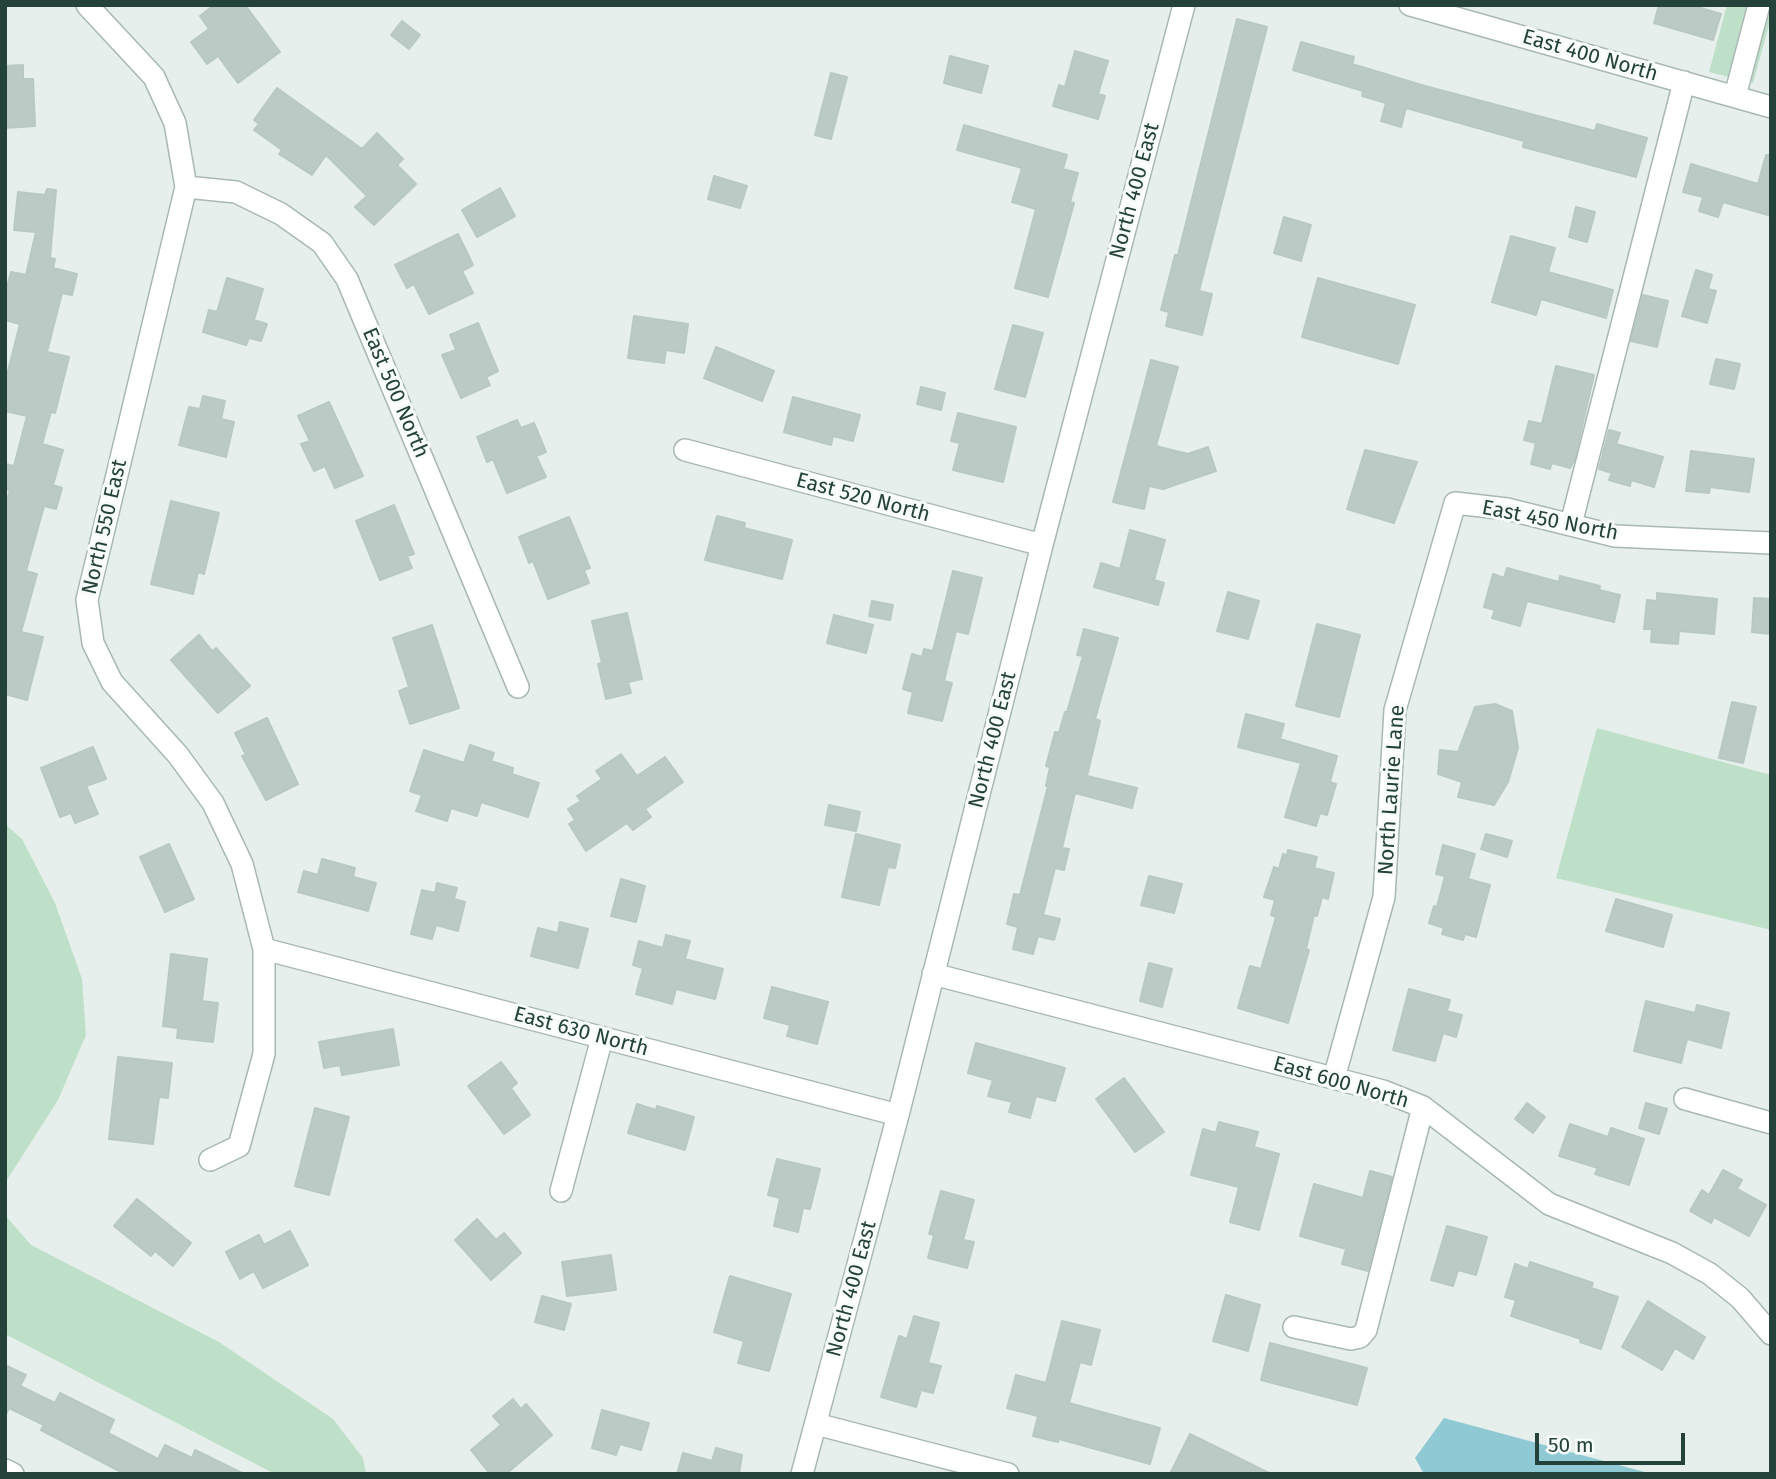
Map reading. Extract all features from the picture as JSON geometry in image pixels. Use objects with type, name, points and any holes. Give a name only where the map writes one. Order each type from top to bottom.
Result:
[{"type":"street","points":[[87,5],[154,76],[174,123],[186,187]]},
{"type":"street","name":"North 400 East","points":[[802,1474],[898,1115],[1042,545],[1184,5]]},
{"type":"street","name":"East 400 North","points":[[1410,5],[1771,107]]},
{"type":"street","points":[[1735,96],[1759,5]]},
{"type":"street","points":[[1571,524],[1684,82]]},
{"type":"street","name":"East 500 North","points":[[186,187],[236,192],[281,214],[322,243],[347,279],[518,687]]},
{"type":"street","name":"North 550 East","points":[[186,187],[87,600],[93,643],[112,682],[178,755],[213,803],[242,864],[264,950],[264,1054],[239,1146],[210,1160]]},
{"type":"street","name":"East 520 North","points":[[685,450],[1042,545]]},
{"type":"street","name":"East 450 North","points":[[1455,503],[1507,509],[1615,536],[1771,543]]},
{"type":"street","name":"North Laurie Lane","points":[[1334,1078],[1384,897],[1395,710],[1455,503]]},
{"type":"street","name":"East 630 North","points":[[264,950],[898,1115]]},
{"type":"street","name":"East 600 North","points":[[933,974],[1383,1091],[1423,1107],[1549,1204],[1672,1253],[1710,1274],[1740,1298],[1771,1334]]},
{"type":"street","points":[[561,1191],[602,1038]]},
{"type":"street","points":[[1685,1099],[1771,1123]]},
{"type":"street","points":[[1294,1327],[1351,1339],[1360,1337],[1366,1330],[1423,1107]]},
{"type":"street","points":[[816,1424],[1008,1474]]},
{"type":"street","points":[[5,1469],[13,1474]]},
{"type":"green space","points":[[1727,5],[1771,5],[1771,18],[1753,83],[1709,72]]},
{"type":"green space","points":[[1597,728],[1771,775],[1771,930],[1556,878]]},
{"type":"green space","points":[[5,824],[22,839],[55,903],[82,979],[86,1035],[58,1100],[5,1183]]},
{"type":"green space","points":[[5,1215],[31,1245],[219,1342],[333,1419],[363,1458],[366,1474],[275,1474],[5,1334]]},
{"type":"water","points":[[1444,1418],[1652,1474],[1424,1474],[1415,1458]]},
{"type":"building","points":[[214,5],[245,5],[280,52],[238,83],[218,56],[207,64],[191,42],[209,29],[200,16]]},
{"type":"building","points":[[1659,5],[1691,5],[1721,14],[1713,40],[1654,23]]},
{"type":"building","points":[[1237,19],[1267,27],[1199,291],[1212,294],[1202,335],[1166,326],[1169,312],[1161,310],[1175,255],[1178,255]]},
{"type":"building","points":[[402,21],[420,35],[409,49],[391,35]]},
{"type":"building","points":[[1301,42],[1354,57],[1352,64],[1425,86],[1595,131],[1597,124],[1647,138],[1636,177],[1523,147],[1524,141],[1406,108],[1401,127],[1381,121],[1386,103],[1362,96],[1363,91],[1293,70]]},
{"type":"building","points":[[1075,51],[1108,61],[1098,94],[1105,96],[1098,119],[1053,106],[1059,85],[1065,87]]},
{"type":"building","points":[[950,56],[988,66],[981,93],[944,83]]},
{"type":"building","points":[[23,65],[23,79],[33,79],[35,126],[5,128],[5,66]]},
{"type":"building","points":[[831,73],[847,77],[831,139],[815,135]]},
{"type":"building","points":[[277,88],[362,149],[377,133],[403,159],[397,165],[416,184],[374,225],[355,207],[367,196],[326,155],[312,175],[279,154],[282,150],[254,130],[259,124],[254,120]]},
{"type":"building","points":[[964,125],[1067,155],[1063,169],[1078,173],[1070,202],[1074,203],[1048,297],[1015,288],[1036,209],[1012,202],[1022,168],[957,150]]},
{"type":"building","points":[[1766,155],[1771,155],[1771,216],[1723,202],[1718,217],[1699,211],[1703,197],[1683,192],[1691,164],[1758,184]]},
{"type":"building","points":[[714,176],[747,186],[740,208],[708,199]]},
{"type":"building","points":[[500,188],[515,216],[477,237],[462,210]]},
{"type":"building","points":[[47,189],[56,190],[50,258],[55,259],[53,268],[77,274],[72,295],[62,293],[47,352],[69,357],[55,413],[51,412],[42,444],[63,450],[53,485],[62,488],[56,509],[44,506],[26,571],[37,574],[21,632],[43,637],[27,700],[5,694],[5,507],[10,490],[5,489],[5,464],[14,466],[27,416],[5,411],[5,383],[20,324],[5,320],[5,295],[11,272],[26,275],[36,232],[14,230],[18,192],[45,195]]},
{"type":"building","points":[[1576,207],[1595,212],[1587,242],[1569,237]]},
{"type":"building","points":[[1284,217],[1311,225],[1301,261],[1274,253]]},
{"type":"building","points":[[458,234],[473,265],[462,271],[473,293],[429,314],[414,284],[407,288],[395,265]]},
{"type":"building","points":[[1511,236],[1555,248],[1548,272],[1613,290],[1606,318],[1541,299],[1536,315],[1492,302]]},
{"type":"building","points":[[1696,270],[1712,275],[1708,289],[1716,291],[1707,323],[1682,316]]},
{"type":"building","points":[[227,278],[263,289],[254,320],[267,324],[261,341],[249,338],[246,345],[203,332],[209,310],[217,312]]},
{"type":"building","points":[[1318,278],[1415,305],[1398,364],[1302,337]]},
{"type":"building","points":[[1643,295],[1668,301],[1657,347],[1631,341]]},
{"type":"building","points":[[634,316],[688,324],[684,353],[666,350],[664,363],[628,358]]},
{"type":"building","points":[[478,323],[498,371],[486,377],[490,385],[461,398],[442,355],[456,350],[450,335]]},
{"type":"building","points":[[1013,325],[1043,333],[1025,397],[995,389]]},
{"type":"building","points":[[716,347],[774,371],[762,401],[704,378]]},
{"type":"building","points":[[1716,359],[1740,364],[1734,389],[1710,384]]},
{"type":"building","points":[[1151,360],[1178,367],[1156,446],[1188,454],[1208,447],[1216,471],[1163,489],[1149,486],[1144,509],[1113,502]]},
{"type":"building","points":[[1556,366],[1594,375],[1574,461],[1570,468],[1552,463],[1550,469],[1531,464],[1536,443],[1524,440],[1529,421],[1542,424]]},
{"type":"building","points":[[921,387],[945,393],[941,410],[917,404]]},
{"type":"building","points":[[203,396],[225,401],[221,419],[234,422],[226,457],[179,445],[189,407],[200,409]]},
{"type":"building","points":[[793,397],[860,415],[853,441],[833,436],[831,445],[784,432]]},
{"type":"building","points":[[329,402],[363,476],[335,488],[325,466],[314,471],[301,444],[310,441],[298,416]]},
{"type":"building","points":[[958,413],[1016,427],[1003,482],[953,470],[960,443],[951,441]]},
{"type":"building","points":[[517,420],[521,428],[534,423],[546,452],[536,456],[546,477],[507,493],[493,459],[487,462],[477,437]]},
{"type":"building","points":[[1609,430],[1620,433],[1616,444],[1663,457],[1654,487],[1631,480],[1630,486],[1609,480],[1612,473],[1599,469]]},
{"type":"building","points":[[1365,450],[1417,462],[1394,523],[1347,509]]},
{"type":"building","points":[[1691,451],[1754,459],[1749,492],[1710,487],[1709,493],[1686,491]]},
{"type":"building","points":[[171,501],[219,513],[204,574],[198,572],[193,594],[151,584]]},
{"type":"building","points":[[394,505],[414,554],[407,556],[412,568],[380,580],[356,521]]},
{"type":"building","points":[[717,516],[745,523],[744,528],[792,540],[782,579],[705,560]]},
{"type":"building","points":[[569,517],[590,568],[584,570],[589,583],[548,599],[533,561],[529,563],[519,537]]},
{"type":"building","points":[[1130,530],[1165,540],[1154,580],[1164,583],[1158,605],[1094,587],[1101,563],[1120,569]]},
{"type":"building","points":[[1507,568],[1559,582],[1560,576],[1600,586],[1599,590],[1620,595],[1614,622],[1527,601],[1520,626],[1492,618],[1495,610],[1484,607],[1493,574],[1504,578]]},
{"type":"building","points":[[953,571],[982,578],[968,634],[956,631],[944,681],[952,683],[942,721],[908,713],[913,692],[903,689],[912,654],[922,657],[924,649],[933,651]]},
{"type":"building","points":[[1228,592],[1259,601],[1248,639],[1217,631]]},
{"type":"building","points":[[1657,593],[1717,599],[1714,634],[1679,631],[1678,644],[1651,642],[1652,629],[1644,629],[1647,600],[1657,601]]},
{"type":"building","points":[[1754,598],[1771,599],[1771,634],[1752,632]]},
{"type":"building","points":[[872,601],[893,605],[890,620],[869,616]]},
{"type":"building","points":[[627,613],[642,679],[628,682],[631,693],[606,699],[598,664],[602,663],[592,621]]},
{"type":"building","points":[[834,615],[873,625],[866,653],[827,643]]},
{"type":"building","points":[[1317,624],[1360,635],[1339,717],[1296,706]]},
{"type":"building","points":[[432,625],[459,708],[410,724],[399,691],[409,687],[393,638]]},
{"type":"building","points":[[1084,629],[1118,638],[1095,719],[1100,721],[1087,776],[1137,788],[1132,808],[1075,793],[1062,848],[1069,849],[1064,870],[1055,868],[1043,915],[1060,919],[1054,940],[1038,936],[1033,954],[1013,949],[1018,927],[1007,924],[1014,894],[1020,895],[1048,786],[1050,767],[1046,766],[1055,732],[1059,733],[1067,712],[1083,656],[1077,655]]},
{"type":"building","points":[[199,635],[212,651],[216,648],[250,686],[218,713],[171,660]]},
{"type":"building","points":[[1732,702],[1756,707],[1743,763],[1719,758]]},
{"type":"building","points":[[1495,704],[1512,711],[1518,748],[1508,782],[1494,805],[1458,797],[1462,782],[1438,774],[1440,750],[1458,752],[1475,707]]},
{"type":"building","points":[[1246,714],[1284,724],[1280,739],[1337,756],[1330,782],[1336,784],[1327,815],[1320,813],[1316,826],[1285,817],[1301,763],[1238,747]]},
{"type":"building","points":[[267,718],[298,784],[266,800],[242,756],[246,755],[235,733]]},
{"type":"building","points":[[470,745],[494,753],[491,761],[513,768],[512,774],[539,783],[528,817],[481,802],[477,816],[451,808],[447,821],[416,811],[422,795],[410,791],[424,750],[464,763]]},
{"type":"building","points":[[93,747],[106,779],[86,786],[98,814],[75,823],[71,813],[60,817],[41,768]]},
{"type":"building","points":[[621,754],[637,776],[665,757],[683,782],[645,809],[651,817],[633,830],[627,823],[586,851],[569,824],[575,820],[568,809],[581,801],[577,796],[602,779],[596,771]]},
{"type":"building","points":[[829,805],[860,812],[856,831],[825,825]]},
{"type":"building","points":[[856,834],[900,845],[895,868],[888,867],[879,905],[842,897]]},
{"type":"building","points":[[1486,834],[1512,841],[1507,857],[1481,849]]},
{"type":"building","points":[[169,844],[194,899],[165,912],[140,857]]},
{"type":"building","points":[[1443,845],[1475,854],[1468,879],[1490,885],[1476,937],[1465,934],[1463,940],[1442,934],[1444,928],[1429,923],[1434,906],[1437,907],[1445,876],[1436,874]]},
{"type":"building","points":[[1288,850],[1317,857],[1314,868],[1334,873],[1328,899],[1322,897],[1317,916],[1314,915],[1306,949],[1309,950],[1288,1023],[1238,1008],[1250,966],[1261,969],[1276,917],[1271,915],[1275,900],[1264,897],[1274,867],[1279,869],[1283,854],[1287,855]]},
{"type":"building","points":[[322,859],[355,868],[353,877],[376,883],[368,911],[298,892],[304,871],[318,875]]},
{"type":"building","points":[[1149,876],[1182,884],[1174,913],[1141,905]]},
{"type":"building","points":[[621,879],[645,886],[636,922],[611,916]]},
{"type":"building","points":[[437,883],[457,888],[454,899],[465,902],[458,931],[436,925],[432,939],[411,934],[422,890],[435,893]]},
{"type":"building","points":[[1616,899],[1672,915],[1663,947],[1606,931]]},
{"type":"building","points":[[560,922],[588,929],[578,968],[531,956],[538,928],[558,933]]},
{"type":"building","points":[[666,935],[690,941],[685,959],[723,969],[715,999],[676,989],[672,1004],[636,994],[643,968],[633,965],[639,941],[663,948]]},
{"type":"building","points":[[171,954],[207,959],[202,1001],[218,1003],[213,1042],[177,1038],[178,1028],[163,1026]]},
{"type":"building","points":[[1149,963],[1172,969],[1162,1007],[1140,1001]]},
{"type":"building","points":[[772,987],[828,1002],[817,1044],[787,1036],[790,1025],[764,1018]]},
{"type":"building","points":[[1409,989],[1450,1000],[1447,1011],[1462,1015],[1456,1037],[1443,1033],[1435,1061],[1393,1050]]},
{"type":"building","points":[[1646,1001],[1695,1013],[1697,1005],[1729,1013],[1721,1048],[1687,1039],[1681,1063],[1634,1051]]},
{"type":"building","points":[[393,1029],[399,1065],[342,1075],[340,1065],[324,1068],[319,1042]]},
{"type":"building","points":[[976,1043],[1065,1068],[1055,1101],[1036,1096],[1030,1118],[1009,1112],[1012,1102],[988,1096],[993,1080],[968,1073]]},
{"type":"building","points":[[118,1057],[172,1063],[168,1098],[159,1097],[153,1144],[109,1139]]},
{"type":"building","points":[[501,1062],[517,1083],[511,1088],[530,1115],[504,1134],[468,1086]]},
{"type":"building","points":[[1124,1078],[1164,1132],[1135,1152],[1096,1099]]},
{"type":"building","points":[[1527,1103],[1545,1117],[1533,1133],[1515,1119]]},
{"type":"building","points":[[1646,1103],[1667,1109],[1659,1134],[1639,1128]]},
{"type":"building","points":[[637,1104],[656,1110],[657,1106],[694,1117],[685,1150],[628,1133]]},
{"type":"building","points":[[315,1108],[349,1117],[329,1195],[295,1186]]},
{"type":"building","points":[[1219,1122],[1258,1132],[1254,1147],[1279,1154],[1259,1230],[1230,1222],[1239,1187],[1191,1175],[1203,1129],[1216,1133]]},
{"type":"building","points":[[1570,1124],[1608,1137],[1611,1128],[1644,1139],[1629,1185],[1595,1174],[1598,1168],[1559,1156]]},
{"type":"building","points":[[777,1159],[820,1169],[810,1209],[803,1208],[798,1232],[774,1226],[780,1198],[768,1195]]},
{"type":"building","points":[[1723,1170],[1742,1180],[1737,1189],[1766,1205],[1749,1236],[1714,1217],[1711,1223],[1690,1211],[1702,1190],[1709,1195]]},
{"type":"building","points":[[1370,1171],[1392,1177],[1368,1271],[1342,1264],[1346,1249],[1300,1236],[1314,1184],[1363,1198]]},
{"type":"building","points":[[941,1191],[974,1200],[963,1240],[974,1242],[967,1268],[928,1258],[934,1235],[929,1234]]},
{"type":"building","points":[[137,1199],[191,1243],[173,1266],[155,1251],[151,1256],[114,1226]]},
{"type":"building","points":[[477,1219],[496,1240],[504,1233],[521,1253],[491,1280],[455,1240]]},
{"type":"building","points":[[1447,1226],[1487,1237],[1476,1275],[1458,1270],[1453,1286],[1431,1280]]},
{"type":"building","points":[[290,1231],[308,1265],[263,1288],[254,1271],[240,1279],[226,1252],[259,1235],[264,1245]]},
{"type":"building","points":[[611,1255],[616,1290],[567,1296],[562,1262]]},
{"type":"building","points":[[1530,1262],[1593,1283],[1591,1288],[1618,1297],[1601,1349],[1580,1342],[1581,1339],[1511,1316],[1516,1300],[1505,1297],[1515,1264],[1528,1269]]},
{"type":"building","points":[[730,1276],[791,1294],[769,1371],[738,1363],[744,1341],[714,1332]]},
{"type":"building","points":[[1226,1295],[1260,1305],[1248,1351],[1213,1341]]},
{"type":"building","points":[[542,1296],[571,1304],[564,1330],[535,1322]]},
{"type":"building","points":[[1648,1301],[1705,1337],[1693,1359],[1675,1348],[1662,1370],[1622,1347]]},
{"type":"building","points":[[914,1316],[939,1323],[928,1363],[941,1366],[933,1393],[921,1390],[916,1407],[881,1397],[899,1336],[907,1339]]},
{"type":"building","points":[[1062,1321],[1100,1330],[1091,1365],[1080,1362],[1069,1403],[1160,1428],[1150,1464],[1059,1439],[1058,1442],[1033,1436],[1038,1416],[1007,1408],[1016,1375],[1046,1383]]},
{"type":"building","points":[[1270,1343],[1367,1368],[1357,1405],[1261,1380]]},
{"type":"building","points":[[5,1365],[26,1375],[20,1386],[55,1403],[60,1393],[114,1420],[108,1433],[158,1459],[165,1445],[192,1458],[195,1450],[244,1474],[125,1474],[41,1430],[44,1425],[9,1408],[5,1416]]},
{"type":"building","points":[[513,1399],[521,1409],[526,1404],[552,1435],[506,1474],[490,1474],[471,1450],[501,1425],[493,1416]]},
{"type":"building","points":[[602,1410],[649,1423],[641,1450],[620,1444],[616,1455],[592,1448]]},
{"type":"building","points":[[1190,1434],[1271,1474],[1170,1474]]},
{"type":"building","points":[[716,1448],[742,1455],[739,1474],[677,1474],[683,1453],[712,1461]]}]
